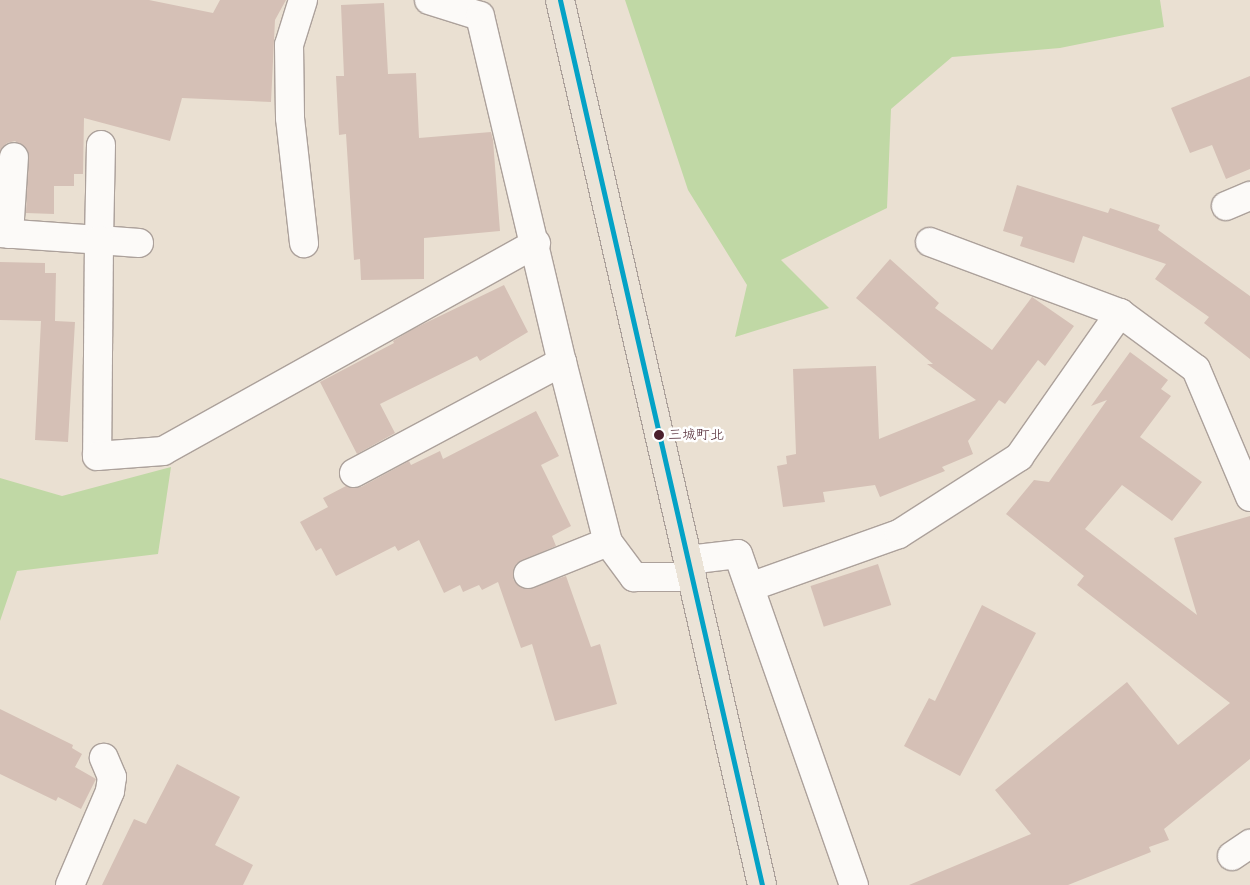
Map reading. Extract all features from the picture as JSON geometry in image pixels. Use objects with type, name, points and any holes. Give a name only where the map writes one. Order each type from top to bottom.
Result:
[{"type":"main road","points":[[560,0],[762,885]]},
{"type":"street","points":[[303,0],[289,45],[290,118],[304,243]]},
{"type":"street","points":[[429,0],[480,16],[536,243],[562,362],[608,542],[634,577],[690,569],[738,554],[854,885]]},
{"type":"street","points":[[101,145],[96,456],[163,451],[536,243]]},
{"type":"street","points":[[14,157],[4,234],[139,243]]},
{"type":"street","points":[[930,242],[1120,313],[1196,369],[1250,497]]},
{"type":"street","points":[[750,587],[899,534],[1019,457],[1120,313]]},
{"type":"street","points":[[354,473],[562,362]]},
{"type":"street","points":[[528,574],[608,542]]},
{"type":"street","points":[[70,885],[110,791],[112,777],[104,758]]},
{"type":"green space","points":[[625,0],[1160,0],[1164,27],[1060,48],[952,57],[891,109],[887,208],[781,260],[829,308],[735,337],[747,285],[688,190]]},
{"type":"green space","points":[[171,467],[158,554],[17,571],[0,621],[0,478],[62,496]]},
{"type":"building","points":[[0,0],[149,0],[213,13],[220,0],[286,0],[275,20],[271,102],[182,98],[170,141],[84,118],[83,174],[74,174],[74,186],[54,186],[54,214],[26,213],[28,151],[15,141],[7,143],[0,151]]},
{"type":"building","points":[[384,3],[388,74],[416,73],[419,138],[491,132],[493,140],[500,231],[424,238],[424,279],[361,280],[360,259],[354,260],[346,134],[339,135],[336,76],[344,76],[341,5]]},
{"type":"building","points":[[1250,76],[1250,169],[1226,179],[1212,145],[1190,153],[1171,108]]},
{"type":"building","points":[[1017,185],[1108,213],[1110,208],[1160,225],[1158,230],[1250,296],[1250,359],[1204,323],[1209,317],[1155,279],[1166,264],[1083,236],[1074,263],[1020,246],[1023,237],[1003,231]]},
{"type":"building","points":[[890,259],[939,303],[935,308],[992,350],[1032,297],[1074,326],[1045,366],[1038,360],[1005,404],[999,400],[968,441],[973,454],[942,467],[945,471],[880,497],[875,485],[823,492],[825,502],[783,507],[777,466],[787,464],[786,456],[796,454],[793,369],[876,366],[879,439],[976,400],[927,364],[933,364],[856,298]]},
{"type":"building","points":[[0,262],[45,263],[45,273],[56,273],[55,321],[75,322],[68,442],[35,440],[41,321],[0,320]]},
{"type":"building","points":[[504,285],[528,332],[480,361],[477,356],[380,404],[395,433],[357,454],[320,382],[394,343],[393,341],[413,329]]},
{"type":"building","points":[[1130,352],[1168,380],[1161,389],[1171,396],[1140,437],[1202,482],[1172,521],[1122,485],[1085,529],[1197,615],[1174,538],[1250,516],[1250,759],[1164,829],[1169,840],[1149,847],[1151,852],[1068,885],[909,885],[1031,834],[995,790],[1127,682],[1178,745],[1230,703],[1077,585],[1084,576],[1006,514],[1034,480],[1049,482],[1107,400],[1091,406]]},
{"type":"building","points":[[536,411],[559,456],[541,465],[571,526],[552,536],[556,546],[516,564],[513,579],[526,589],[566,576],[591,647],[600,644],[617,704],[555,721],[532,644],[521,648],[498,582],[482,590],[479,585],[463,592],[460,585],[444,593],[419,540],[398,551],[395,546],[336,576],[321,548],[316,551],[300,522],[328,507],[323,498],[346,486],[361,487],[409,461],[411,465],[440,451],[443,459]]},
{"type":"building","points":[[878,564],[891,605],[824,627],[810,586]]},
{"type":"building","points":[[982,605],[1036,633],[960,776],[904,746],[929,698],[935,701]]},
{"type":"building","points":[[0,709],[73,745],[72,748],[82,754],[75,767],[96,779],[81,809],[58,797],[56,801],[0,774]]},
{"type":"building","points":[[177,764],[240,797],[215,845],[253,865],[243,885],[102,885],[134,819],[146,824]]},
{"type":"transit line","points":[[560,0],[762,885]]},
{"type":"place","name":"三城町北","points":[[659,435]]}]
